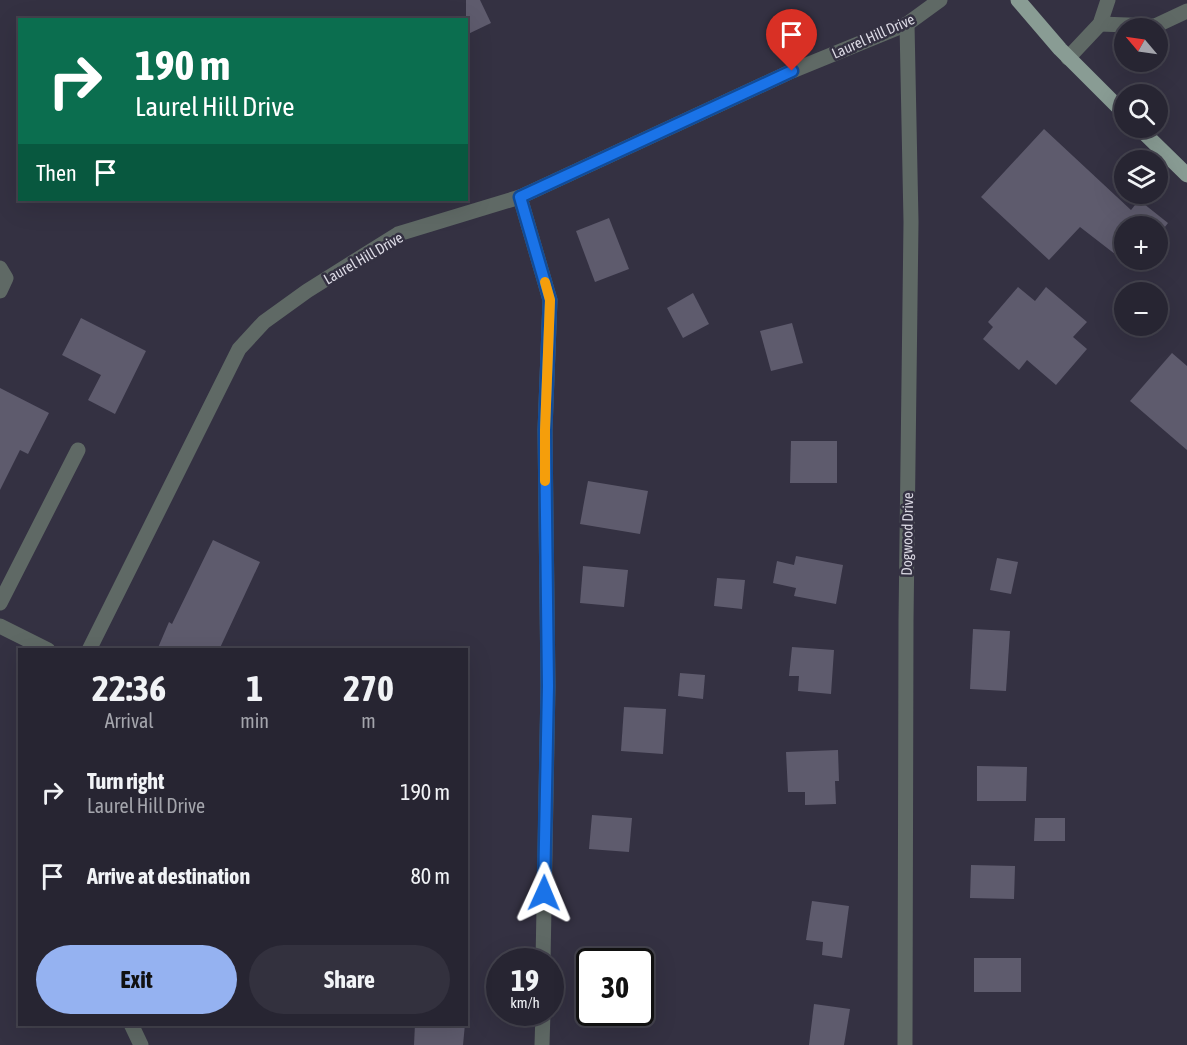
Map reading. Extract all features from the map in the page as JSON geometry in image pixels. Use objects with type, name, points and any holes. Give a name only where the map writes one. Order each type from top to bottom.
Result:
[{"type":"main road","points":[[1018,0],[1068,58],[1114,103]]},
{"type":"main road","points":[[1149,138],[1187,175]]},
{"type":"street","name":"Laurel Hill Drive","points":[[90,648],[239,349],[264,322],[307,291],[398,234],[520,197],[792,71],[907,24],[940,0]]},
{"type":"street","points":[[1068,58],[1100,24],[1108,0]]},
{"type":"street","points":[[1100,24],[1155,26],[1187,12]]},
{"type":"street","name":"Dogwood Drive","points":[[905,1045],[906,621],[911,222],[907,24]]},
{"type":"street","points":[[520,197],[550,300],[545,430],[548,686],[543,948]]},
{"type":"street","points":[[0,268],[6,278],[0,291]]},
{"type":"street","points":[[0,603],[6,577],[78,450]]},
{"type":"street","points":[[0,626],[44,648]]},
{"type":"street","points":[[132,1026],[141,1045]]},
{"type":"street","points":[[542,1045],[543,1026]]},
{"type":"building","points":[[466,0],[480,0],[491,23],[468,34],[468,18],[466,18]]},
{"type":"building","points":[[1044,129],[1114,194],[1114,204],[1125,204],[1131,210],[1136,204],[1144,204],[1159,216],[1114,216],[1114,253],[1080,227],[1049,260],[981,197]]},
{"type":"building","points":[[609,218],[629,269],[595,282],[576,231]]},
{"type":"building","points":[[1018,287],[1035,301],[1046,287],[1087,322],[1073,337],[1087,349],[1056,385],[1027,360],[1019,370],[983,339],[993,327],[988,322]]},
{"type":"building","points":[[693,293],[709,324],[683,338],[667,308]]},
{"type":"building","points":[[81,318],[146,351],[115,414],[88,400],[101,375],[62,355]]},
{"type":"building","points":[[792,323],[803,363],[771,371],[760,331]]},
{"type":"building","points":[[1172,353],[1187,366],[1187,450],[1130,401]]},
{"type":"building","points":[[0,388],[49,413],[28,454],[20,450],[0,490]]},
{"type":"building","points":[[791,441],[837,441],[837,483],[790,483]]},
{"type":"building","points":[[588,481],[648,491],[640,534],[580,524]]},
{"type":"building","points":[[213,540],[260,562],[220,648],[158,648],[169,622],[172,624]]},
{"type":"building","points":[[796,556],[843,565],[836,604],[794,596],[796,588],[773,583],[777,561],[794,565]]},
{"type":"building","points":[[997,558],[1018,562],[1011,594],[990,590]]},
{"type":"building","points":[[583,566],[628,570],[624,607],[580,603]]},
{"type":"building","points":[[717,578],[745,580],[742,609],[714,606]]},
{"type":"building","points":[[973,629],[1010,631],[1006,691],[970,689]]},
{"type":"building","points":[[792,647],[834,650],[831,694],[798,691],[799,676],[789,676]]},
{"type":"building","points":[[680,673],[705,675],[703,699],[678,696]]},
{"type":"building","points":[[624,707],[666,709],[663,754],[621,751]]},
{"type":"building","points":[[838,750],[839,781],[835,781],[836,804],[805,805],[805,792],[788,792],[786,752]]},
{"type":"building","points":[[977,766],[1027,767],[1026,801],[977,801]]},
{"type":"building","points":[[592,815],[632,818],[629,852],[589,849]]},
{"type":"building","points":[[1035,818],[1065,818],[1065,841],[1034,841]]},
{"type":"building","points":[[971,865],[1015,866],[1014,899],[970,898]]},
{"type":"building","points":[[812,901],[849,906],[842,958],[822,955],[823,942],[806,940]]},
{"type":"building","points":[[974,958],[1021,958],[1021,992],[974,992]]},
{"type":"building","points":[[814,1004],[850,1009],[844,1045],[809,1045]]},
{"type":"building","points":[[415,1026],[465,1026],[463,1045],[414,1045]]},
{"type":"slow traffic","points":[[545,282],[550,300],[545,481]]},
{"type":"route","points":[[544,893],[548,686],[545,430],[550,300],[520,197],[792,71]]}]
